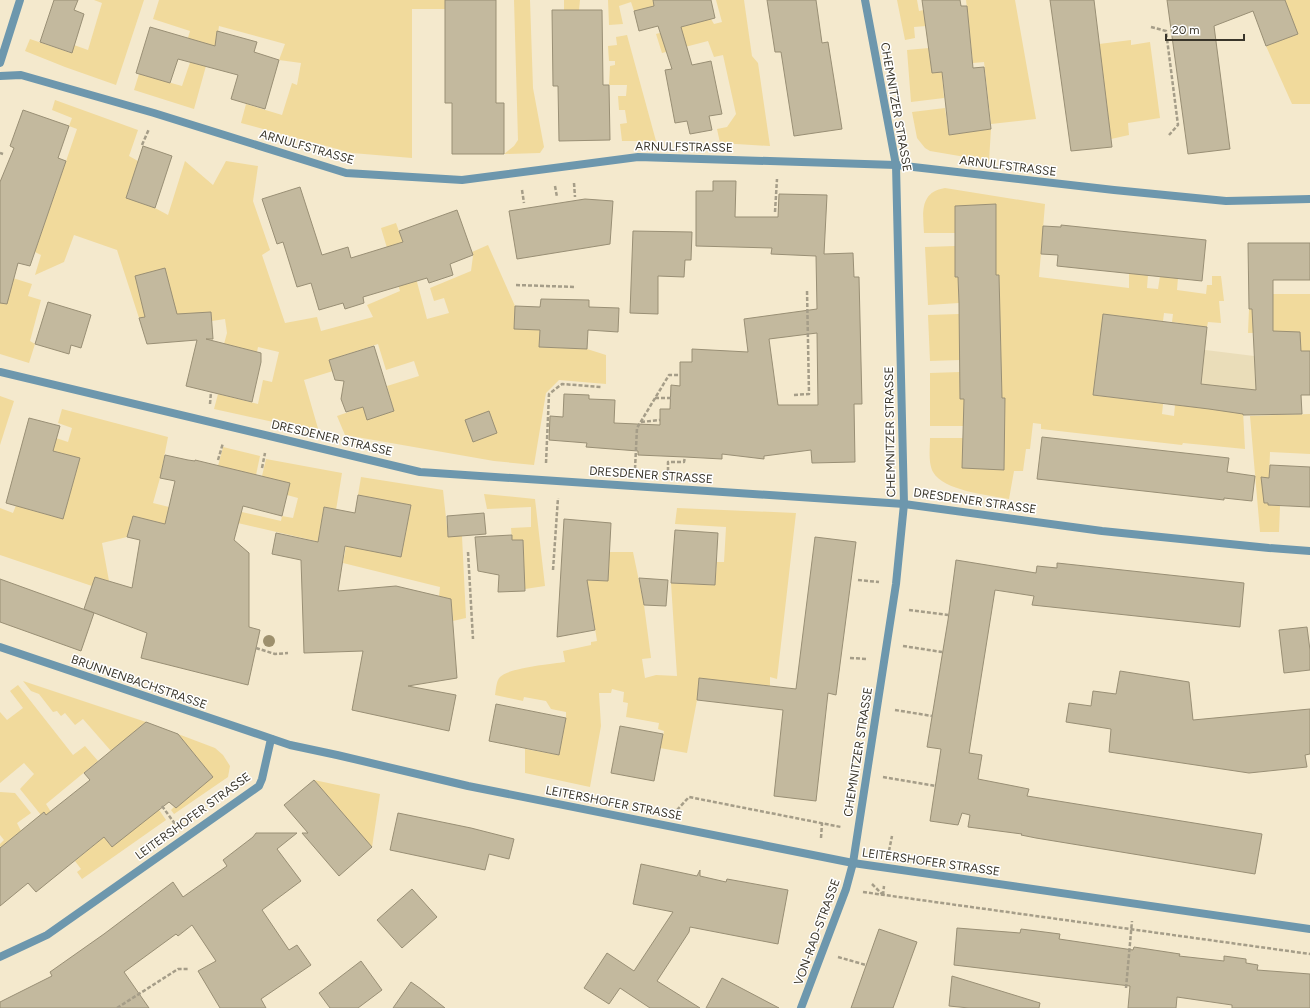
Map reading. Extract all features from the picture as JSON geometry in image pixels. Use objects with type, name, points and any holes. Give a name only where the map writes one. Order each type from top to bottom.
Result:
[{"type":"street","points":[[0,63],[20,0]]},
{"type":"street","name":"CHEMNITZER STRASSE","points":[[853,863],[887,643],[904,504],[896,165],[865,0]]},
{"type":"street","name":"ARNULFSTRASSE","points":[[0,76],[21,75],[154,113],[346,173],[462,180],[638,157],[896,165],[1114,190],[1226,201],[1310,199]]},
{"type":"street","name":"DRESDENER STRASSE","points":[[0,372],[420,472],[904,504],[1102,531],[1310,551]]},
{"type":"street","name":"BRUNNENBACHSTRASSE","points":[[0,648],[271,739]]},
{"type":"street","name":"LEITERSHOFER STRASSE","points":[[0,957],[47,935],[259,786],[262,780],[271,739],[290,746],[344,756],[468,786],[853,863],[1310,929]]},
{"type":"street","name":"VON-RAD-STRASSE","points":[[801,1008],[846,889],[853,863]]},
{"type":"path","points":[[1151,27],[1166,31],[1178,125],[1169,134]]},
{"type":"path","points":[[776,212],[778,162]]},
{"type":"path","points":[[516,284],[576,287]]},
{"type":"path","points":[[794,395],[809,394],[807,290]]},
{"type":"path","points":[[634,485],[637,428],[669,375],[680,375]]},
{"type":"path","points":[[545,480],[549,394],[562,384],[600,386]]},
{"type":"path","points":[[655,398],[671,398]]},
{"type":"path","points":[[640,422],[660,420]]},
{"type":"path","points":[[667,488],[668,462],[684,462],[685,457]]},
{"type":"path","points":[[553,570],[559,480]]},
{"type":"path","points":[[468,552],[473,639]]},
{"type":"path","points":[[892,607],[948,615]]},
{"type":"path","points":[[887,643],[942,652]]},
{"type":"path","points":[[256,648],[275,654],[288,653]]},
{"type":"path","points":[[876,708],[932,716]]},
{"type":"path","points":[[866,775],[936,786]]},
{"type":"path","points":[[662,825],[689,797],[858,830]]},
{"type":"path","points":[[162,806],[170,816]]},
{"type":"path","points":[[883,895],[1131,928],[1310,954]]},
{"type":"path","points":[[1126,988],[1131,928],[1135,904]]},
{"type":"path","points":[[822,952],[866,965]]},
{"type":"path","points":[[117,1008],[178,969],[188,969]]},
{"type":"shaded area","points":[[94,0],[144,0],[116,85],[25,51],[30,39],[71,53],[74,45],[88,50],[102,3]]},
{"type":"shaded area","points":[[159,0],[445,0],[445,9],[412,9],[412,158],[352,153],[241,123],[246,104],[282,115],[292,83],[297,85],[301,63],[279,60],[285,44],[219,26],[213,68],[206,66],[194,109],[134,90],[139,74],[182,86],[194,51],[185,48],[190,31],[153,19]]},
{"type":"shaded area","points":[[514,0],[530,0],[533,88],[544,147],[540,153],[504,154],[514,146],[518,140]]},
{"type":"shaded area","points":[[564,0],[580,0],[579,10],[564,10]]},
{"type":"shaded area","points":[[608,0],[653,0],[654,6],[634,11],[631,2],[619,6],[623,24],[609,25]]},
{"type":"shaded area","points":[[716,0],[744,0],[752,56],[758,63],[770,146],[720,143],[717,129],[727,127],[736,114],[723,55],[714,57],[708,41],[662,53],[656,34],[711,19],[714,24],[722,22]]},
{"type":"shaded area","points":[[897,0],[917,0],[919,11],[924,10],[926,26],[914,27],[915,38],[905,40]]},
{"type":"shaded area","points":[[966,0],[1015,0],[1036,119],[991,124],[984,62],[973,63]]},
{"type":"shaded area","points":[[1285,0],[1310,0],[1310,104],[1292,104],[1266,46],[1298,34]]},
{"type":"shaded area","points":[[627,35],[656,141],[622,141],[620,124],[627,123],[625,110],[619,110],[618,96],[626,96],[627,85],[609,85],[610,66],[615,65],[615,61],[609,61],[608,46],[617,45],[616,37]]},
{"type":"shaded area","points":[[1131,40],[1131,45],[1150,42],[1160,118],[1128,123],[1129,135],[1111,139],[1099,44]]},
{"type":"shaded area","points":[[929,48],[932,73],[942,72],[944,98],[911,102],[907,50]]},
{"type":"shaded area","points":[[55,100],[138,130],[129,156],[138,161],[126,198],[155,208],[168,215],[185,161],[213,185],[226,161],[258,166],[253,201],[270,250],[262,255],[285,323],[317,317],[321,331],[373,317],[367,305],[400,291],[381,228],[396,223],[417,282],[427,319],[449,313],[444,298],[434,301],[430,288],[471,271],[473,256],[472,252],[488,245],[515,306],[514,329],[540,330],[539,347],[587,349],[606,355],[606,384],[559,380],[546,393],[534,465],[494,461],[345,435],[337,416],[363,407],[368,419],[394,411],[387,386],[419,376],[414,361],[386,370],[378,344],[329,360],[333,371],[304,380],[319,432],[214,409],[218,394],[258,404],[263,380],[272,382],[279,352],[258,347],[257,352],[224,344],[227,333],[225,319],[212,321],[211,312],[139,318],[117,250],[74,235],[64,262],[35,275],[41,255],[35,252],[77,129],[69,126],[72,118],[52,110]]},
{"type":"shaded area","points":[[945,108],[949,135],[991,129],[989,161],[930,151],[925,148],[917,138],[912,112]]},
{"type":"shaded area","points":[[945,188],[1045,204],[1039,277],[1129,288],[1129,273],[1148,275],[1147,288],[1158,289],[1160,276],[1178,278],[1177,290],[1206,294],[1207,285],[1212,285],[1212,276],[1221,276],[1224,301],[1219,301],[1221,323],[1208,322],[1207,327],[1172,322],[1173,314],[1164,313],[1163,321],[1103,314],[1093,395],[1163,404],[1162,414],[1174,416],[1175,405],[1198,407],[1242,392],[1245,449],[1183,443],[1182,445],[1041,429],[1041,424],[1033,423],[1030,449],[1026,449],[1023,471],[1014,471],[1009,499],[979,494],[956,488],[939,478],[933,472],[930,464],[930,438],[963,438],[1004,469],[1005,398],[1002,398],[999,275],[996,275],[996,204],[955,206],[955,233],[924,233],[924,205],[931,194],[937,190]]},
{"type":"shaded area","points":[[955,246],[955,277],[958,277],[959,303],[928,305],[925,247]]},
{"type":"shaded area","points":[[0,274],[32,284],[28,296],[41,300],[30,341],[35,344],[29,363],[0,354]]},
{"type":"shaded area","points":[[1273,294],[1310,294],[1310,351],[1301,351],[1300,332],[1248,333],[1249,309],[1273,310]]},
{"type":"shaded area","points":[[959,314],[960,360],[930,361],[928,315]]},
{"type":"shaded area","points":[[1100,337],[1254,356],[1301,355],[1301,392],[1242,392],[1096,372]]},
{"type":"shaded area","points":[[960,372],[960,399],[964,399],[964,426],[930,426],[930,373]]},
{"type":"shaded area","points":[[0,396],[14,401],[0,445]]},
{"type":"shaded area","points":[[62,409],[168,437],[160,478],[153,503],[169,507],[172,496],[281,521],[282,516],[293,518],[298,498],[287,495],[262,476],[266,459],[342,473],[336,510],[324,507],[320,531],[320,542],[199,514],[195,531],[133,516],[127,537],[102,543],[109,581],[95,577],[92,586],[0,555],[0,508],[13,513],[20,495],[30,510],[63,519],[80,458],[53,451],[56,438],[68,442],[72,428],[58,423]]},
{"type":"shaded area","points":[[1310,414],[1310,454],[1270,452],[1268,505],[1280,506],[1279,532],[1260,532],[1250,416]]},
{"type":"shaded area","points":[[223,447],[260,456],[256,475],[218,466]]},
{"type":"shaded area","points":[[361,477],[443,490],[448,536],[462,536],[466,618],[453,621],[451,599],[439,596],[440,587],[343,563],[346,546],[401,556],[411,505],[358,495]]},
{"type":"shaded area","points":[[484,494],[535,499],[545,586],[525,589],[523,540],[512,540],[511,528],[531,527],[531,507],[487,509]]},
{"type":"shaded area","points":[[677,508],[796,513],[777,679],[770,677],[770,686],[699,678],[697,700],[687,753],[660,748],[664,731],[658,729],[659,723],[626,717],[628,703],[623,702],[624,692],[612,689],[611,693],[599,693],[601,726],[590,787],[525,773],[525,749],[559,755],[566,712],[551,709],[546,701],[524,697],[523,701],[495,695],[496,686],[500,677],[505,674],[530,667],[565,662],[563,651],[591,645],[591,642],[597,641],[590,597],[584,580],[608,581],[609,552],[633,552],[644,605],[651,658],[642,659],[645,678],[656,675],[677,676],[671,583],[715,585],[717,562],[724,562],[726,527],[675,524]]},
{"type":"shaded area","points":[[23,681],[146,722],[111,751],[83,719],[75,725],[65,713],[61,716],[57,711],[53,712],[39,694],[31,691]]},
{"type":"shaded area","points":[[18,685],[73,755],[85,746],[98,761],[46,804],[51,812],[46,815],[41,815],[20,789],[34,774],[24,763],[0,783],[0,712],[7,720],[23,708],[10,691]]},
{"type":"shaded area","points":[[178,734],[215,748],[223,755],[230,766],[228,777],[174,814],[171,810],[174,807],[176,808],[213,777]]},
{"type":"shaded area","points":[[314,780],[380,794],[372,847]]},
{"type":"shaded area","points":[[0,792],[15,793],[31,813],[17,823],[21,831],[0,848],[0,844],[4,840],[0,835]]},
{"type":"shaded area","points":[[155,804],[166,820],[82,879],[77,872],[81,869],[75,861],[104,837],[112,847]]},
{"type":"building","points":[[54,0],[78,0],[74,10],[84,14],[72,53],[40,42]]},
{"type":"building","points":[[445,0],[496,0],[496,103],[504,103],[504,154],[452,154],[452,103],[445,103]]},
{"type":"building","points":[[653,0],[711,0],[715,18],[681,27],[692,65],[711,61],[722,114],[709,116],[712,130],[690,134],[687,121],[675,123],[665,70],[672,69],[658,26],[639,31],[634,11],[654,6]]},
{"type":"building","points":[[767,0],[816,0],[822,43],[828,42],[842,129],[794,136],[781,52],[775,52]]},
{"type":"building","points":[[922,0],[960,0],[961,6],[967,6],[973,68],[984,67],[991,129],[949,135],[942,72],[932,73]]},
{"type":"building","points":[[1050,0],[1094,0],[1112,147],[1071,151]]},
{"type":"building","points":[[1167,0],[1285,0],[1298,34],[1266,46],[1253,11],[1214,26],[1230,149],[1188,154]]},
{"type":"building","points":[[552,10],[602,10],[603,85],[609,85],[610,140],[559,141],[558,86],[553,86]]},
{"type":"building","points":[[150,27],[215,46],[217,31],[257,42],[254,52],[279,60],[265,109],[231,99],[238,75],[178,59],[170,83],[136,73]]},
{"type":"building","points":[[23,110],[69,126],[58,158],[66,161],[30,266],[18,263],[7,304],[0,303],[0,182],[14,148],[10,146]]},
{"type":"building","points":[[143,146],[172,156],[155,208],[126,198]]},
{"type":"building","points":[[713,181],[736,181],[735,217],[778,217],[779,194],[827,195],[824,254],[853,253],[854,277],[859,277],[862,404],[854,404],[855,462],[812,463],[811,450],[764,456],[764,459],[722,454],[722,459],[638,455],[638,451],[586,447],[587,443],[549,440],[550,416],[563,417],[564,394],[589,395],[589,399],[615,400],[614,423],[660,425],[660,409],[670,409],[671,385],[680,386],[680,362],[692,362],[692,349],[748,352],[744,319],[817,309],[816,256],[771,254],[772,248],[696,246],[696,191],[713,191]],"holes":[[[817,333],[818,405],[778,405],[769,339]]]},
{"type":"building","points":[[300,187],[322,255],[348,247],[351,258],[403,242],[399,231],[457,210],[473,255],[450,264],[453,275],[429,283],[427,278],[363,297],[364,303],[345,309],[343,303],[319,310],[311,283],[297,287],[283,242],[277,244],[262,199]]},
{"type":"building","points":[[585,199],[613,201],[610,244],[517,259],[509,211]]},
{"type":"building","points":[[996,204],[996,275],[999,275],[1002,398],[1005,398],[1004,470],[962,468],[964,399],[960,399],[958,277],[955,277],[955,206]]},
{"type":"building","points":[[1061,225],[1206,240],[1202,281],[1057,266],[1058,255],[1041,254],[1043,226],[1061,227]]},
{"type":"building","points":[[633,231],[692,232],[691,260],[685,260],[684,277],[658,276],[658,314],[630,313]]},
{"type":"building","points":[[1248,243],[1310,243],[1310,280],[1273,280],[1273,331],[1300,332],[1301,351],[1310,351],[1310,395],[1301,395],[1302,414],[1243,415],[1209,409],[1093,395],[1103,314],[1207,327],[1201,384],[1256,390],[1252,309],[1249,309]]},
{"type":"building","points":[[165,268],[177,314],[211,312],[213,339],[206,339],[261,353],[261,362],[252,402],[186,386],[197,340],[147,344],[139,318],[145,317],[135,276]]},
{"type":"building","points":[[541,299],[589,300],[589,307],[619,308],[618,332],[588,330],[587,349],[539,347],[540,330],[514,329],[515,306],[540,307]]},
{"type":"building","points":[[48,302],[91,315],[81,348],[71,345],[69,354],[35,344]]},
{"type":"building","points":[[374,346],[394,411],[367,420],[363,407],[346,412],[341,399],[344,381],[335,380],[329,360]]},
{"type":"building","points":[[489,411],[497,433],[473,442],[465,420]]},
{"type":"building","points":[[29,418],[60,426],[53,451],[80,458],[63,519],[6,503]]},
{"type":"building","points":[[1042,437],[1229,458],[1227,472],[1255,476],[1252,501],[1224,498],[1224,500],[1037,479]]},
{"type":"building","points":[[165,455],[195,460],[290,483],[282,516],[243,506],[234,540],[249,553],[249,627],[260,630],[248,685],[141,658],[147,633],[84,609],[95,577],[132,588],[140,540],[127,537],[133,516],[165,524],[175,481],[160,478]]},
{"type":"building","points":[[1270,465],[1310,467],[1310,507],[1268,505],[1268,503],[1264,503],[1261,477],[1269,478]]},
{"type":"building","points":[[358,495],[411,505],[401,557],[345,546],[338,591],[396,586],[451,599],[457,678],[408,686],[456,695],[449,731],[352,710],[363,651],[304,653],[301,560],[272,554],[276,533],[318,542],[324,507],[355,513]]},
{"type":"building","points":[[484,513],[486,534],[448,537],[447,516]]},
{"type":"building","points":[[564,519],[611,523],[608,581],[587,580],[595,630],[557,637]]},
{"type":"building","points":[[675,530],[718,533],[715,585],[671,583]]},
{"type":"building","points":[[512,535],[512,540],[523,540],[525,591],[498,592],[499,575],[478,571],[475,537]]},
{"type":"building","points":[[815,537],[856,542],[836,695],[828,693],[816,801],[774,796],[783,710],[697,700],[699,678],[796,689]]},
{"type":"building","points":[[956,560],[1036,573],[1037,566],[1057,568],[1057,563],[1244,583],[1240,627],[1032,605],[1034,596],[995,590],[969,753],[982,755],[978,779],[1029,789],[1027,796],[1262,834],[1255,874],[1036,838],[1021,835],[1022,834],[968,827],[970,815],[962,813],[958,825],[930,821],[941,749],[927,747],[948,620]]},
{"type":"building","points":[[639,578],[668,580],[666,606],[644,605]]},
{"type":"building","points":[[0,579],[94,613],[81,651],[0,622]]},
{"type":"building","points":[[1307,627],[1310,650],[1310,670],[1284,673],[1279,630]]},
{"type":"building","points":[[1120,671],[1189,682],[1193,720],[1310,709],[1310,754],[1305,755],[1307,767],[1249,773],[1109,752],[1111,729],[1066,722],[1069,703],[1091,706],[1093,691],[1116,694]]},
{"type":"building","points":[[496,704],[566,718],[559,755],[489,741]]},
{"type":"building","points":[[146,722],[178,734],[213,777],[176,808],[169,802],[112,847],[104,837],[36,892],[28,883],[0,906],[0,848],[44,812],[46,815],[90,780],[84,773]]},
{"type":"building","points":[[620,726],[663,734],[654,781],[611,773]]},
{"type":"building","points":[[314,780],[372,847],[339,876],[302,833],[308,833],[284,805]]},
{"type":"building","points":[[398,813],[471,828],[514,839],[509,859],[489,854],[485,870],[390,850]]},
{"type":"building","points":[[256,833],[297,833],[277,849],[301,881],[262,910],[289,950],[297,945],[311,965],[261,999],[266,1008],[220,1008],[198,971],[216,961],[192,925],[178,936],[176,934],[124,972],[149,1008],[0,1008],[0,1002],[52,976],[50,972],[104,934],[173,882],[183,897],[227,866],[223,860]]},
{"type":"building","points":[[641,864],[697,876],[700,870],[700,876],[726,882],[727,879],[788,890],[778,944],[690,927],[689,932],[657,981],[700,1008],[650,1008],[620,988],[609,1004],[584,988],[607,953],[634,971],[673,912],[633,904]]},
{"type":"building","points":[[412,889],[437,917],[402,948],[377,920]]},
{"type":"building","points":[[957,928],[1020,933],[1021,929],[1060,934],[1059,939],[1133,950],[1134,947],[1180,954],[1179,956],[1224,961],[1224,956],[1246,959],[1246,963],[1258,965],[1257,970],[1310,974],[1310,1008],[1232,1008],[1232,1005],[1177,997],[1176,1008],[1128,1008],[1130,986],[954,965]]},
{"type":"building","points":[[879,929],[917,942],[893,1008],[851,1008]]},
{"type":"building","points":[[361,961],[382,990],[358,1008],[330,1008],[319,993]]},
{"type":"building","points":[[952,976],[1040,1003],[1039,1008],[969,1008],[949,1006]]},
{"type":"building","points":[[722,978],[779,1008],[706,1008]]},
{"type":"building","points":[[411,982],[421,989],[445,1008],[393,1008]]}]
